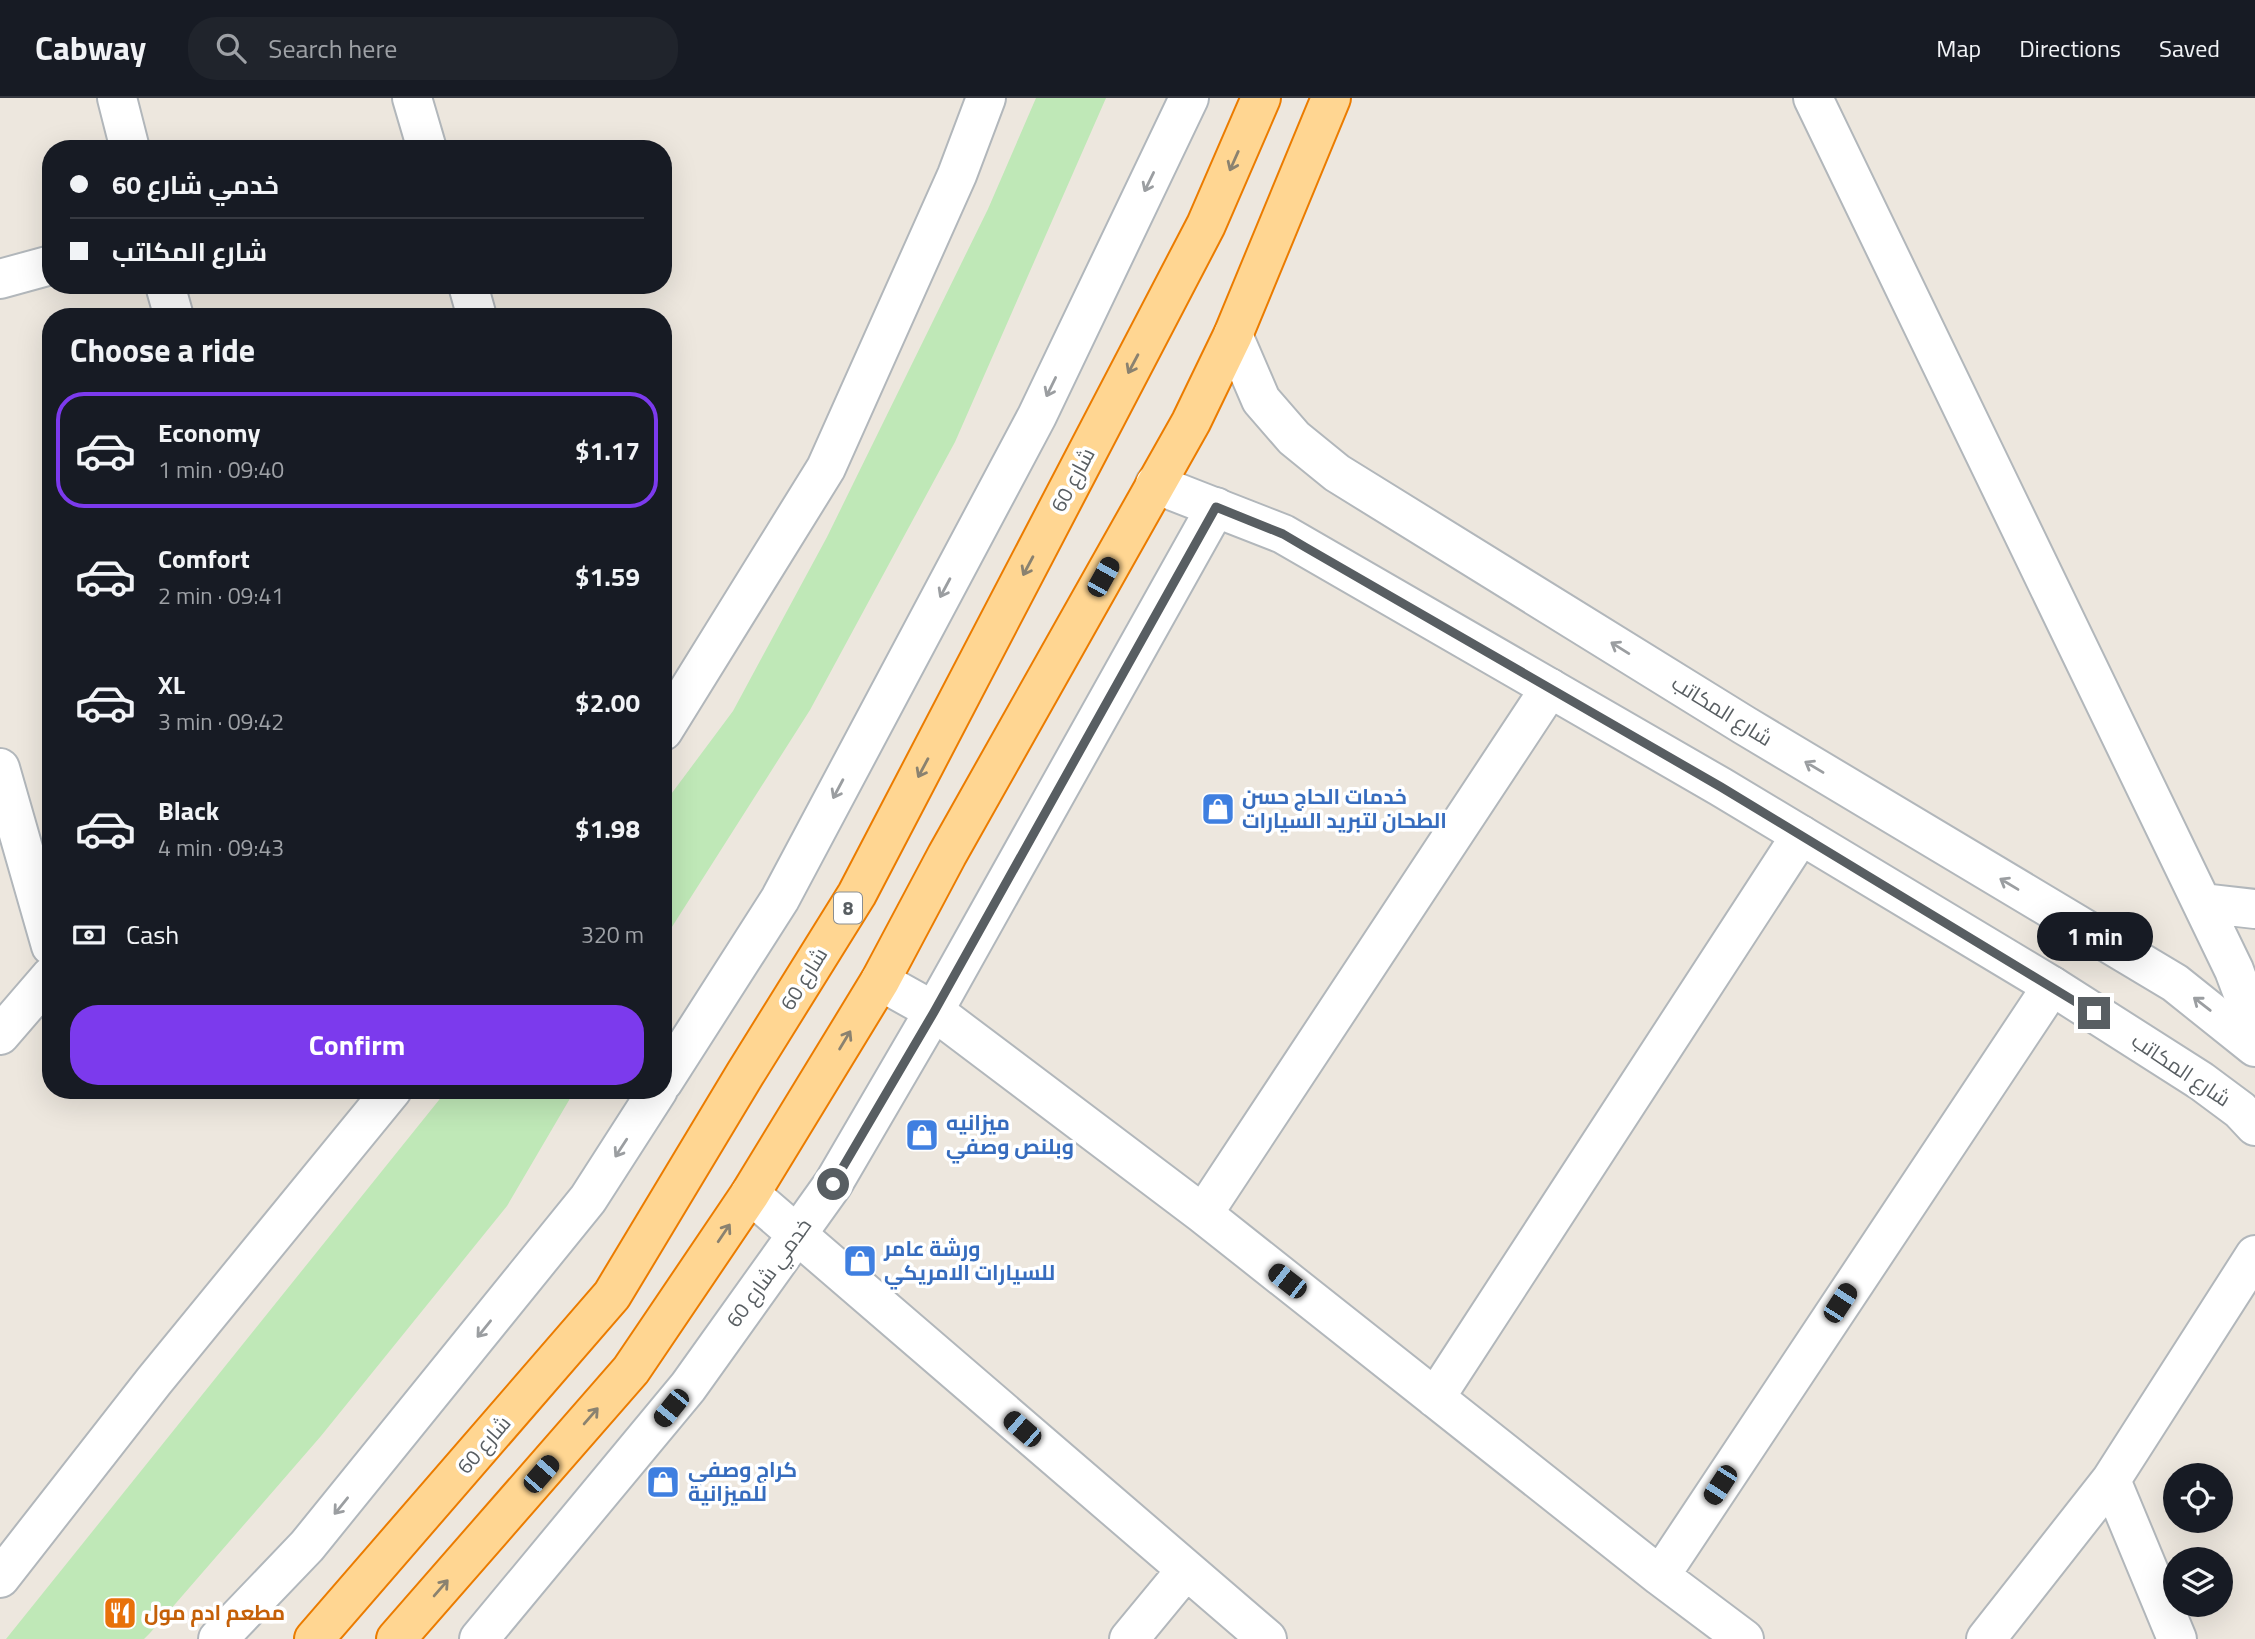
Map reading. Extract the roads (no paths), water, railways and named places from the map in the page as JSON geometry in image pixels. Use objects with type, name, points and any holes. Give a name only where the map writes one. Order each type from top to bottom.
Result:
[{"type":"highway","name":"شارع 60","points":[[314,1639],[612,1295],[745,1073],[857,894],[1199,237],[1261,98]]},
{"type":"highway","points":[[396,1639],[631,1370],[750,1194],[880,981],[947,855],[1191,422],[1233,335],[1331,98]]},
{"type":"street","points":[[117,98],[128,140]]},
{"type":"street","points":[[412,98],[424,140]]},
{"type":"street","points":[[672,716],[826,468],[957,175],[986,98]]},
{"type":"street","points":[[672,1068],[780,899],[1037,416],[1189,98]]},
{"type":"street","points":[[1813,98],[2234,970],[2255,1026]]},
{"type":"street","points":[[0,279],[42,267]]},
{"type":"street","name":"شارع المکاتب","points":[[1233,335],[1261,400],[1294,438],[1337,473],[1744,725],[2175,983],[2255,1047]]},
{"type":"street","name":"شارع المکاتب","points":[[1154,484],[1283,534],[1550,688],[2052,986],[2201,1081],[2240,1110],[2255,1126]]},
{"type":"street","name":"خدمي شارع 60","points":[[479,1639],[688,1387],[833,1184],[934,1012],[1216,507]]},
{"type":"street","points":[[1203,1214],[1550,688]]},
{"type":"street","points":[[0,768],[42,915]]},
{"type":"street","points":[[1436,1398],[1801,835]]},
{"type":"street","points":[[2202,903],[2255,909]]},
{"type":"street","points":[[880,981],[934,1012],[1203,1214],[1660,1576],[1744,1639]]},
{"type":"street","points":[[0,1035],[42,986]]},
{"type":"street","points":[[1660,1576],[2052,986]]},
{"type":"street","points":[[0,1578],[154,1381],[385,1099]]},
{"type":"street","points":[[218,1639],[307,1546],[588,1199],[652,1099]]},
{"type":"street","points":[[750,1194],[1267,1639]]},
{"type":"street","points":[[1986,1639],[2111,1480],[2255,1255]]},
{"type":"street","points":[[2111,1480],[2177,1639]]},
{"type":"street","points":[[1129,1639],[1186,1570]]},
{"type":"place","name":"خدمات الحاج حسن الطحان لتبريد السيارات","points":[[1218,809]]},
{"type":"place","name":"ميزانيه وبلنص وصفي","points":[[922,1135]]},
{"type":"place","name":"ورشة عامر للسيارات الامريكي","points":[[860,1261]]},
{"type":"place","name":"كراج وصفي للميزانية","points":[[663,1482]]},
{"type":"place","name":"مطعم ادم مول","points":[[120,1613]]}]
